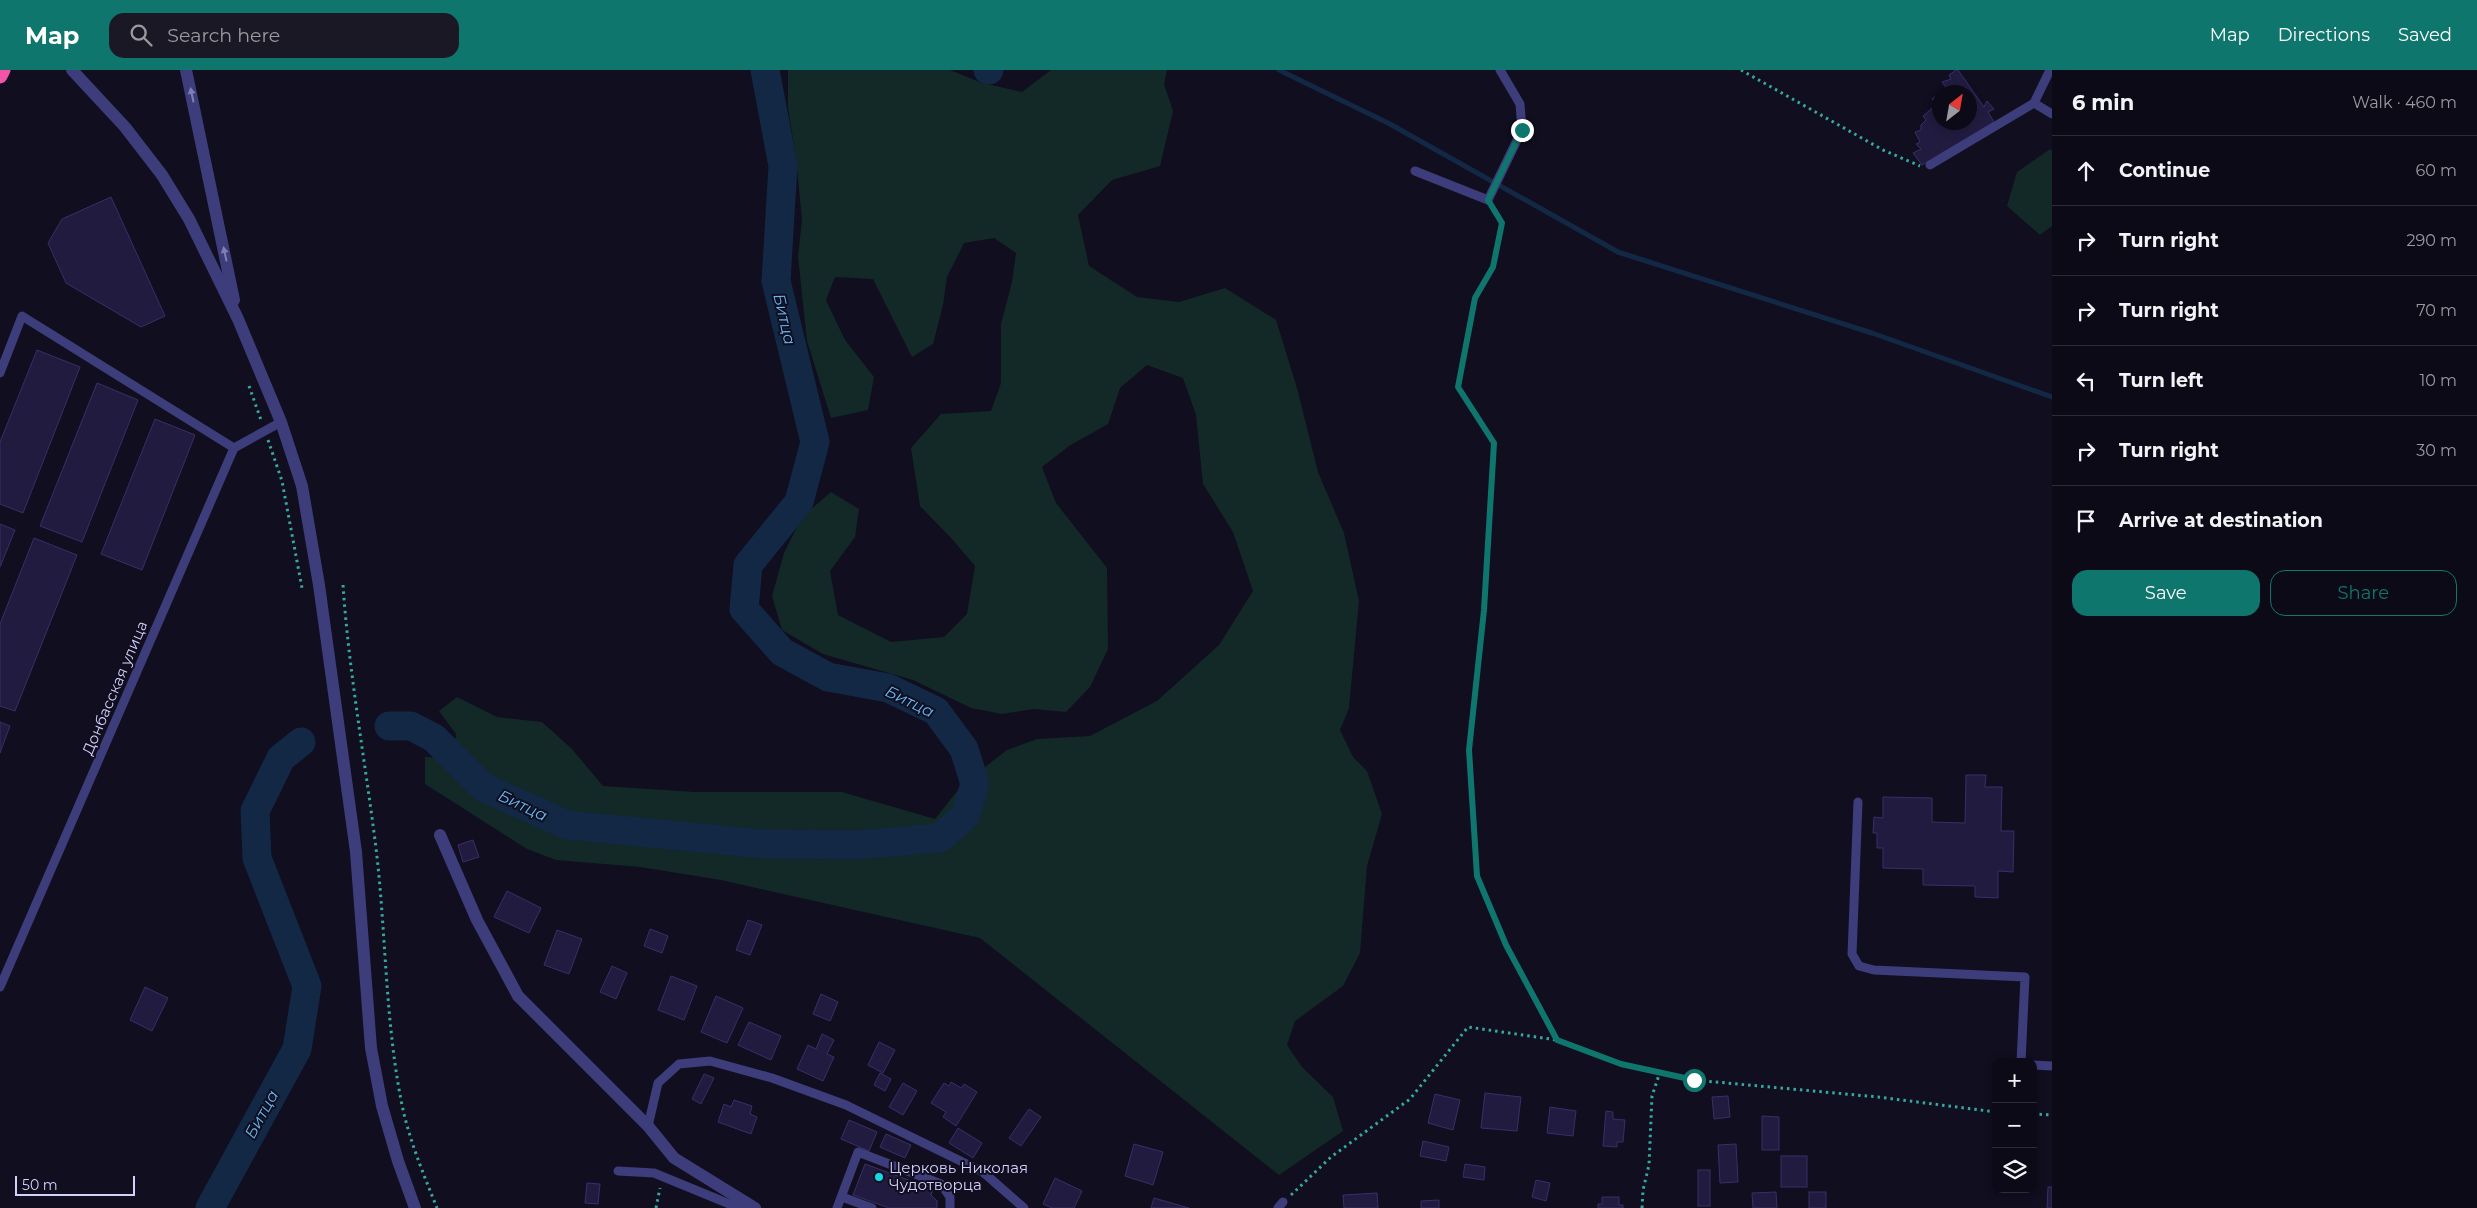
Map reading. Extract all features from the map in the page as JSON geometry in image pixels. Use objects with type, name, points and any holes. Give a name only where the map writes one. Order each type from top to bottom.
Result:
[{"type":"highway","points":[[0,76],[3,70]]},
{"type":"street","points":[[72,70],[125,127],[162,174],[190,219],[238,319],[280,422],[302,486],[319,585],[356,852],[371,1048],[382,1106],[398,1161],[415,1208]]},
{"type":"street","points":[[186,70],[238,319]]},
{"type":"street","points":[[440,835],[477,920],[518,996],[648,1126],[674,1158],[755,1208]]},
{"type":"lane","points":[[1415,170],[1488,200],[1522,130],[1520,104],[1500,70]]},
{"type":"lane","points":[[1930,165],[2034,103],[2050,70]]},
{"type":"lane","points":[[2034,103],[2052,114]]},
{"type":"lane","points":[[0,373],[22,316],[234,448],[280,422]]},
{"type":"lane","name":"Донбасская улица","points":[[0,987],[234,448]]},
{"type":"lane","points":[[1858,802],[1852,954],[1859,966],[1874,970],[2025,977],[2021,1058]]},
{"type":"lane","points":[[648,1126],[658,1083],[679,1064],[710,1061],[772,1078],[846,1105],[983,1172],[1024,1208]]},
{"type":"lane","points":[[2037,1065],[2052,1066]]},
{"type":"lane","points":[[838,1208],[858,1152],[942,1184],[950,1196],[950,1208]]},
{"type":"lane","points":[[618,1171],[654,1173],[662,1178],[740,1208]]},
{"type":"lane","points":[[842,1197],[872,1208]]},
{"type":"path","points":[[1741,70],[1883,150],[1924,167],[1930,165]]},
{"type":"path","points":[[1488,200],[1502,223],[1493,267],[1475,298],[1458,387],[1494,443],[1484,610],[1469,750],[1477,876],[1506,945],[1557,1040]]},
{"type":"path","points":[[245,377],[282,481],[302,588]]},
{"type":"path","points":[[343,585],[346,636],[376,848],[392,1048],[402,1102],[417,1154],[437,1208]]},
{"type":"path","points":[[1280,1205],[1331,1156],[1410,1099],[1468,1026],[1557,1040],[1621,1064],[1694,1080],[1878,1097],[1992,1111]]},
{"type":"path","points":[[1642,1208],[1643,1190],[1649,1165],[1652,1096],[1660,1072]]},
{"type":"path","points":[[2037,1114],[2052,1114]]},
{"type":"path","points":[[656,1208],[662,1178]]},
{"type":"green space","points":[[788,70],[950,70],[982,83],[1022,92],[1051,70],[1167,70],[1164,84],[1173,111],[1160,166],[1112,180],[1078,215],[1089,266],[1137,297],[1179,302],[1225,288],[1276,320],[1297,388],[1318,472],[1344,533],[1359,601],[1349,708],[1340,730],[1353,757],[1367,771],[1382,814],[1367,866],[1360,953],[1343,986],[1295,1021],[1287,1045],[1302,1067],[1333,1097],[1343,1131],[1279,1175],[980,938],[721,880],[640,867],[556,860],[527,849],[425,784],[425,757],[454,758],[456,734],[439,711],[457,697],[497,717],[542,722],[572,749],[603,786],[695,792],[842,792],[935,819],[962,785],[1007,750],[1037,739],[1090,736],[1157,701],[1219,645],[1253,591],[1233,532],[1203,484],[1196,415],[1183,378],[1147,365],[1120,388],[1108,424],[1069,446],[1042,467],[1056,503],[1107,568],[1108,649],[1090,687],[1066,712],[1034,709],[1002,714],[971,708],[913,680],[823,654],[782,630],[772,596],[784,553],[802,517],[831,492],[859,509],[855,537],[830,571],[838,615],[891,642],[944,637],[967,614],[975,566],[920,506],[911,448],[941,414],[991,411],[1001,383],[1001,324],[1012,282],[1016,253],[994,238],[964,243],[947,277],[943,305],[933,344],[912,357],[873,279],[835,277],[826,300],[845,340],[874,377],[868,410],[831,418],[807,341],[798,257],[802,219],[796,159],[788,108]]},
{"type":"green space","points":[[2050,149],[2052,150],[2052,226],[2040,235],[2007,206],[2017,172]]},
{"type":"building","points":[[1958,70],[1969,85],[1944,85],[1942,82],[1951,79],[1949,75]]},
{"type":"building","points":[[1977,97],[1984,107],[1987,101],[1994,109],[1988,112],[1994,122],[1922,165],[1913,153],[1921,149],[1916,144],[1920,142],[1915,132],[1921,130],[1921,125],[1926,120],[1923,116],[1932,108],[1932,130],[1977,130]]},
{"type":"building","points":[[111,197],[165,316],[141,327],[66,283],[48,243],[62,219]]},
{"type":"building","points":[[37,350],[80,367],[23,513],[0,504],[0,442]]},
{"type":"building","points":[[97,383],[138,400],[82,542],[40,526]]},
{"type":"building","points":[[155,419],[195,435],[142,570],[101,554]]},
{"type":"building","points":[[0,524],[15,530],[0,567]]},
{"type":"building","points":[[34,538],[77,555],[15,711],[0,706],[0,624]]},
{"type":"building","points":[[0,722],[10,726],[0,753]]},
{"type":"building","points":[[1966,775],[1986,775],[1985,787],[2002,787],[2001,831],[2014,831],[2013,872],[1998,871],[1998,898],[1975,897],[1975,886],[1923,885],[1923,869],[1883,868],[1883,848],[1877,848],[1877,833],[1873,833],[1874,817],[1883,818],[1883,797],[1932,798],[1932,822],[1965,823]]},
{"type":"building","points":[[473,840],[479,857],[463,862],[458,845]]},
{"type":"building","points":[[507,891],[541,908],[529,933],[494,917]]},
{"type":"building","points":[[748,920],[762,925],[750,955],[736,950]]},
{"type":"building","points":[[650,929],[668,936],[662,953],[644,946]]},
{"type":"building","points":[[557,930],[582,939],[569,974],[544,965]]},
{"type":"building","points":[[612,966],[627,973],[616,999],[600,992]]},
{"type":"building","points":[[671,976],[697,986],[684,1020],[658,1010]]},
{"type":"building","points":[[145,987],[168,998],[152,1031],[130,1020]]},
{"type":"building","points":[[821,994],[838,1002],[830,1021],[813,1014]]},
{"type":"building","points":[[716,996],[743,1008],[727,1043],[701,1032]]},
{"type":"building","points":[[749,1022],[781,1036],[771,1060],[738,1045]]},
{"type":"building","points":[[822,1034],[834,1040],[827,1054],[834,1057],[823,1081],[797,1069],[808,1045],[816,1049]]},
{"type":"building","points":[[879,1042],[895,1050],[883,1073],[868,1065]]},
{"type":"building","points":[[880,1073],[891,1079],[885,1091],[874,1085]]},
{"type":"building","points":[[704,1074],[714,1078],[701,1104],[692,1099]]},
{"type":"building","points":[[951,1082],[961,1088],[964,1084],[977,1092],[956,1126],[943,1117],[946,1112],[931,1103],[944,1083],[949,1086]]},
{"type":"building","points":[[903,1083],[917,1091],[903,1115],[889,1107]]},
{"type":"building","points":[[1485,1093],[1521,1097],[1517,1131],[1481,1128]]},
{"type":"building","points":[[1435,1094],[1460,1100],[1453,1130],[1428,1123]]},
{"type":"building","points":[[1728,1096],[1730,1117],[1714,1119],[1712,1097]]},
{"type":"building","points":[[734,1100],[752,1106],[750,1114],[757,1117],[751,1134],[718,1122],[724,1104],[731,1107]]},
{"type":"building","points":[[1550,1107],[1576,1111],[1573,1136],[1547,1133]]},
{"type":"building","points":[[1029,1109],[1041,1117],[1021,1146],[1009,1138]]},
{"type":"building","points":[[1606,1111],[1613,1112],[1613,1119],[1625,1120],[1623,1142],[1617,1142],[1617,1147],[1603,1146]]},
{"type":"building","points":[[1762,1116],[1779,1117],[1779,1150],[1762,1150]]},
{"type":"building","points":[[849,1120],[877,1132],[869,1151],[841,1139]]},
{"type":"building","points":[[958,1128],[982,1143],[973,1158],[949,1143]]},
{"type":"building","points":[[886,1134],[911,1145],[905,1158],[880,1147]]},
{"type":"building","points":[[1423,1141],[1449,1147],[1446,1161],[1420,1156]]},
{"type":"building","points":[[1134,1144],[1163,1152],[1153,1185],[1125,1176]]},
{"type":"building","points":[[1736,1144],[1738,1182],[1720,1183],[1718,1145]]},
{"type":"building","points":[[1781,1156],[1807,1156],[1807,1187],[1781,1187]]},
{"type":"building","name":"Церковь Николая Чудотворца","points":[[865,1164],[933,1189],[931,1195],[937,1201],[937,1208],[889,1208],[853,1195]]},
{"type":"building","points":[[1465,1164],[1485,1167],[1484,1180],[1463,1177]]},
{"type":"building","points":[[1698,1170],[1710,1170],[1710,1206],[1698,1206]]},
{"type":"building","points":[[1055,1178],[1082,1191],[1074,1208],[1052,1208],[1043,1204]]},
{"type":"building","points":[[1536,1180],[1550,1183],[1546,1201],[1532,1197]]},
{"type":"building","points":[[587,1183],[600,1184],[598,1204],[585,1203]]},
{"type":"building","points":[[2048,1187],[2052,1187],[2052,1208],[2047,1208]]},
{"type":"building","points":[[1776,1192],[1777,1208],[1753,1208],[1752,1193]]},
{"type":"building","points":[[1809,1192],[1826,1192],[1826,1208],[1809,1208]]},
{"type":"building","points":[[1377,1193],[1378,1208],[1344,1208],[1343,1195]]},
{"type":"building","points":[[1602,1197],[1619,1197],[1619,1205],[1623,1205],[1623,1208],[1598,1208],[1598,1204],[1602,1204]]},
{"type":"building","points":[[1154,1198],[1189,1208],[1151,1208]]},
{"type":"building","points":[[1439,1200],[1439,1208],[1421,1208],[1421,1201]]},
{"type":"waterway","name":"Битца","points":[[389,726],[411,726],[434,738],[483,787],[567,825],[764,844],[855,845],[940,838],[965,816],[975,784],[964,749],[936,711],[888,688],[828,677],[782,652],[744,609],[748,565],[799,502],[815,442],[776,281],[783,166],[765,70]]},
{"type":"waterway","points":[[1279,70],[1390,124],[1618,252],[1872,333],[2052,397]]},
{"type":"waterway","name":"Битца","points":[[210,1208],[297,1049],[307,986],[257,858],[255,811],[281,758],[301,742]]},
{"type":"place","name":"Церковь Николая Чудотворца","points":[[879,1177]]},
{"type":"route","points":[[1522,130],[1488,200],[1502,223],[1493,267],[1475,298],[1458,387],[1494,443],[1484,610],[1469,750],[1477,876],[1506,945],[1557,1040],[1621,1064],[1694,1080]]}]
